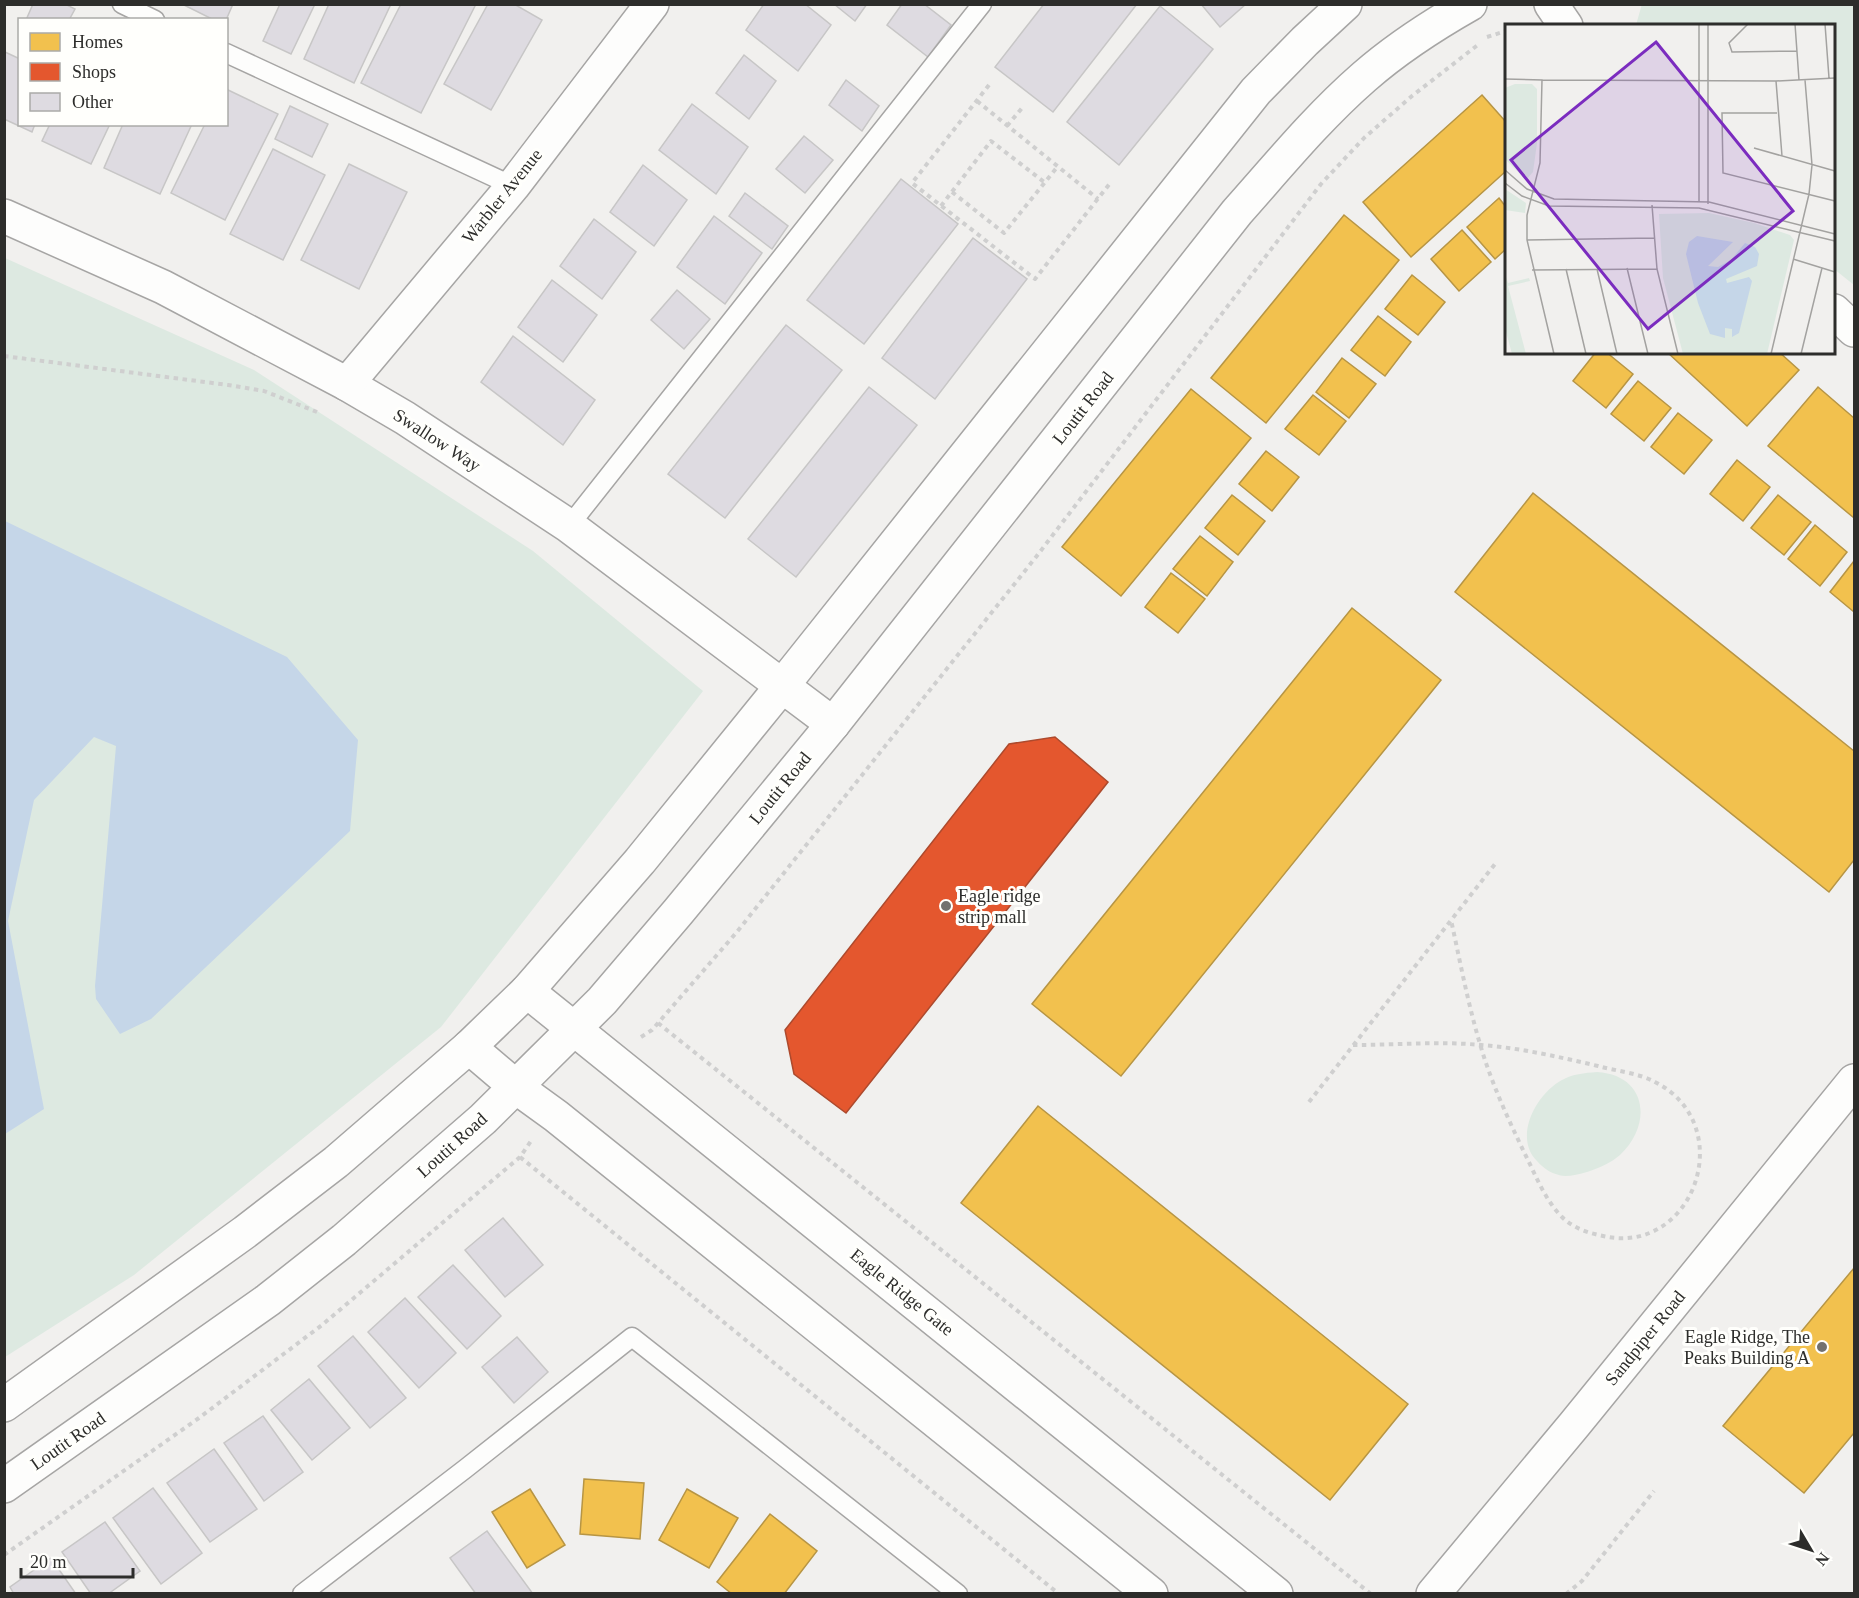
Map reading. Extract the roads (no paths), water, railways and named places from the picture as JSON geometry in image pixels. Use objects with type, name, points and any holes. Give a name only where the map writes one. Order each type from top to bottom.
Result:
[{"type":"street","name":"Warbler Avenue","points":[[347,384],[513,186],[652,4]]},
{"type":"street","points":[[4,1404],[254,1225],[336,1162],[469,1047],[527,991],[640,861],[782,687],[1256,91],[1345,4]]},
{"type":"street","name":"Loutit Road","points":[[4,1485],[268,1300],[404,1189],[516,1087],[575,1029],[678,912],[833,724],[1244,204],[1302,139],[1364,78],[1433,25],[1470,4]]},
{"type":"street","points":[[1551,4],[1565,24]]},
{"type":"street","name":"Swallow Way","points":[[4,216],[163,287],[347,384],[405,418],[569,526],[833,724]]},
{"type":"street","points":[[1835,313],[1854,330]]},
{"type":"street","name":"Eagle Ridge Gate","points":[[527,991],[1276,1593]]},
{"type":"street","points":[[469,1047],[516,1087],[556,1116],[1151,1593]]},
{"type":"street","name":"Sandpiper Road","points":[[1433,1593],[1603,1390],[1854,1081]]},
{"type":"lane","points":[[122,4],[151,18]]},
{"type":"lane","points":[[569,526],[982,4]]},
{"type":"lane","points":[[228,54],[513,186]]},
{"type":"lane","points":[[302,1593],[465,1469],[632,1336],[958,1593]]},
{"type":"water","points":[[5,521],[287,657],[358,740],[350,831],[151,1019],[120,1034],[96,999],[95,986],[116,746],[94,737],[34,800],[8,921],[44,1109],[5,1134]]},
{"type":"place","name":"Eagle ridge strip mall","points":[[946,906]]},
{"type":"place","name":"Eagle Ridge, The Peaks Building A","points":[[1822,1347]]}]
